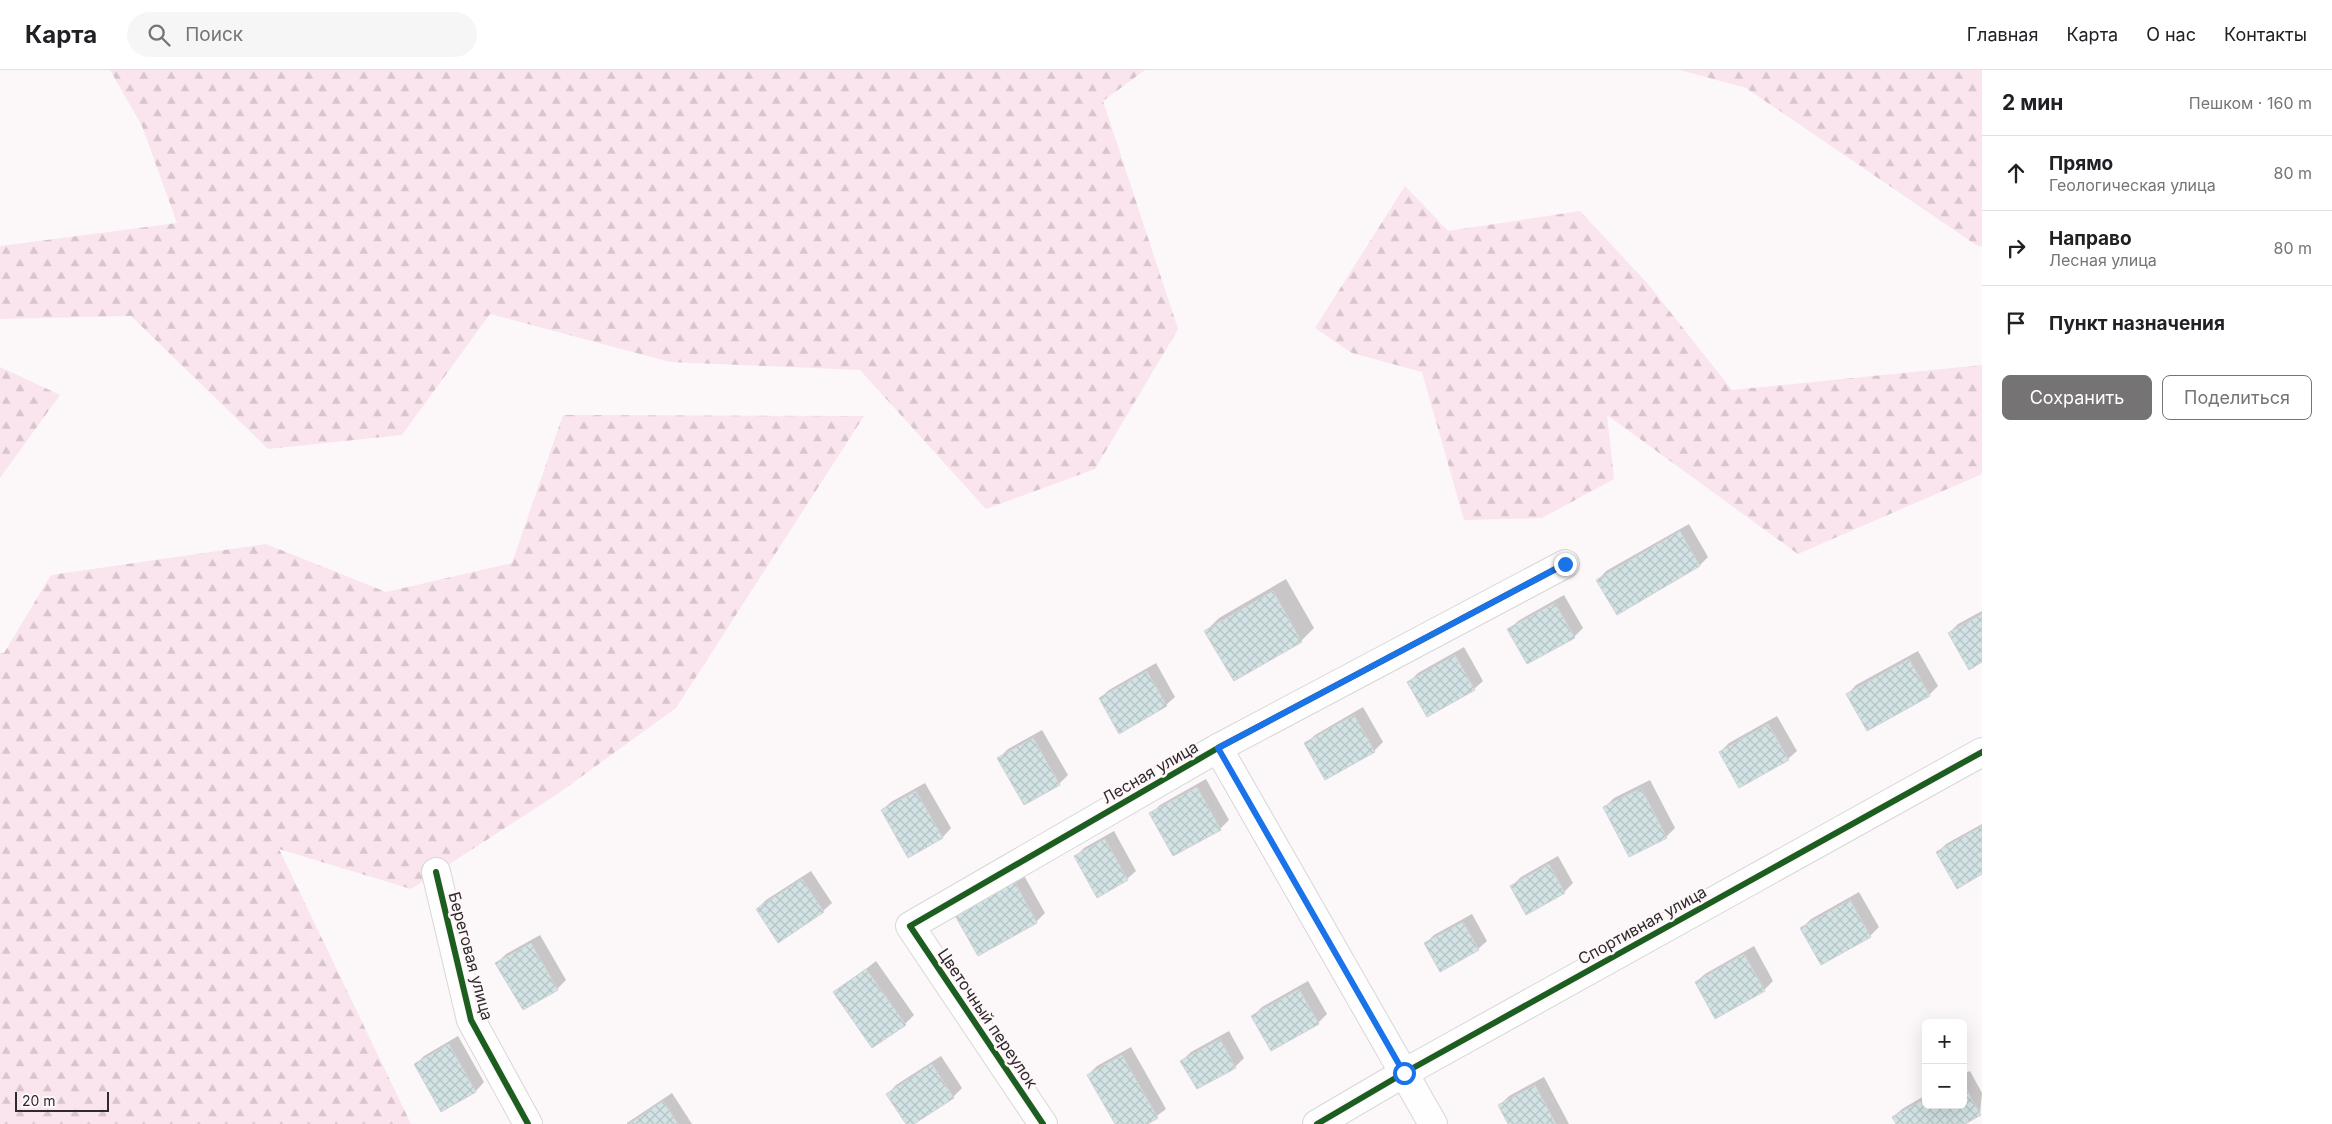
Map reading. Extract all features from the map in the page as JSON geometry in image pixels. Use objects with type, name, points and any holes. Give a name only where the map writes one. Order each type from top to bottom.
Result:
[{"type":"street","name":"Лесная улица","points":[[910,926],[1218,748],[1565,564]]},
{"type":"street","points":[[1218,748],[1433,1124]]},
{"type":"street","name":"Спортивная улица","points":[[1317,1124],[1404,1073],[1982,752]]},
{"type":"street","name":"Береговая улица","points":[[436,872],[470,1020],[528,1124]]},
{"type":"street","name":"Цветочный переулок","points":[[910,926],[1043,1124]]},
{"type":"green space","points":[[110,70],[1145,70],[1103,101],[1178,329],[1095,469],[986,509],[860,370],[670,362],[490,314],[402,435],[268,449],[131,316],[0,319],[0,246],[177,223],[142,126]]},
{"type":"green space","points":[[1680,70],[1982,70],[1982,247],[1976,245],[1746,88]]},
{"type":"green space","points":[[1405,186],[1448,231],[1580,211],[1648,284],[1732,390],[1982,365],[1982,474],[1798,554],[1607,415],[1614,479],[1542,518],[1464,520],[1422,372],[1352,353],[1315,328]]},
{"type":"green space","points":[[0,367],[60,395],[0,478]]},
{"type":"green space","points":[[563,415],[864,416],[676,708],[556,795],[411,889],[279,849],[411,1124],[0,1124],[0,653],[4,653],[51,575],[266,544],[386,592],[512,563]]},
{"type":"building","points":[[1680,531],[1700,566],[1617,615],[1596,580]]},
{"type":"building","points":[[1273,591],[1302,642],[1234,681],[1204,631]]},
{"type":"building","points":[[1555,603],[1575,638],[1527,664],[1507,629]]},
{"type":"building","points":[[1982,614],[1982,662],[1969,670],[1948,633]]},
{"type":"building","points":[[1455,655],[1475,690],[1427,717],[1407,682]]},
{"type":"building","points":[[1909,659],[1930,696],[1867,731],[1846,694]]},
{"type":"building","points":[[1147,671],[1167,706],[1119,734],[1099,698]]},
{"type":"building","points":[[1354,715],[1375,752],[1325,780],[1304,743]]},
{"type":"building","points":[[1768,724],[1789,760],[1739,788],[1719,752]]},
{"type":"building","points":[[1033,738],[1060,785],[1024,805],[997,758]]},
{"type":"building","points":[[1197,787],[1221,830],[1173,856],[1149,813]]},
{"type":"building","points":[[1641,788],[1667,838],[1629,857],[1603,807]]},
{"type":"building","points":[[916,791],[943,838],[908,858],[881,810]]},
{"type":"building","points":[[1982,826],[1982,874],[1957,889],[1936,852]]},
{"type":"building","points":[[1105,839],[1128,880],[1097,898],[1074,856]]},
{"type":"building","points":[[1549,864],[1565,893],[1526,915],[1510,886]]},
{"type":"building","points":[[802,879],[824,912],[778,943],[756,909]]},
{"type":"building","points":[[1013,879],[1037,923],[978,956],[953,912]]},
{"type":"building","points":[[1850,900],[1871,937],[1821,965],[1800,928]]},
{"type":"building","points":[[1463,922],[1479,950],[1440,972],[1424,943]]},
{"type":"building","points":[[531,943],[558,990],[523,1010],[495,963]]},
{"type":"building","points":[[1744,954],[1765,991],[1715,1019],[1695,982]]},
{"type":"building","points":[[866,969],[906,1025],[872,1048],[833,992]]},
{"type":"building","points":[[1299,989],[1319,1024],[1271,1051],[1251,1016]]},
{"type":"building","points":[[1220,1039],[1236,1068],[1197,1089],[1180,1061]]},
{"type":"building","points":[[449,1044],[476,1092],[441,1112],[414,1064]]},
{"type":"building","points":[[1122,1055],[1158,1118],[1148,1124],[1115,1124],[1087,1075]]},
{"type":"building","points":[[932,1064],[954,1098],[914,1124],[906,1124],[886,1094]]},
{"type":"building","points":[[1535,1085],[1556,1124],[1508,1124],[1498,1105]]},
{"type":"building","points":[[1967,1090],[1981,1115],[1965,1124],[1896,1124],[1892,1117],[1922,1100],[1922,1109],[1967,1109]]},
{"type":"building","points":[[663,1101],[678,1124],[629,1124]]},
{"type":"cycle path","points":[[1043,1124],[910,926],[1218,748],[1565,564]]},
{"type":"cycle path","points":[[1317,1124],[1404,1073],[1982,752]]},
{"type":"cycle path","points":[[436,872],[471,1020],[528,1124]]},
{"type":"route","points":[[1404,1073],[1218,748],[1565,564]]}]
